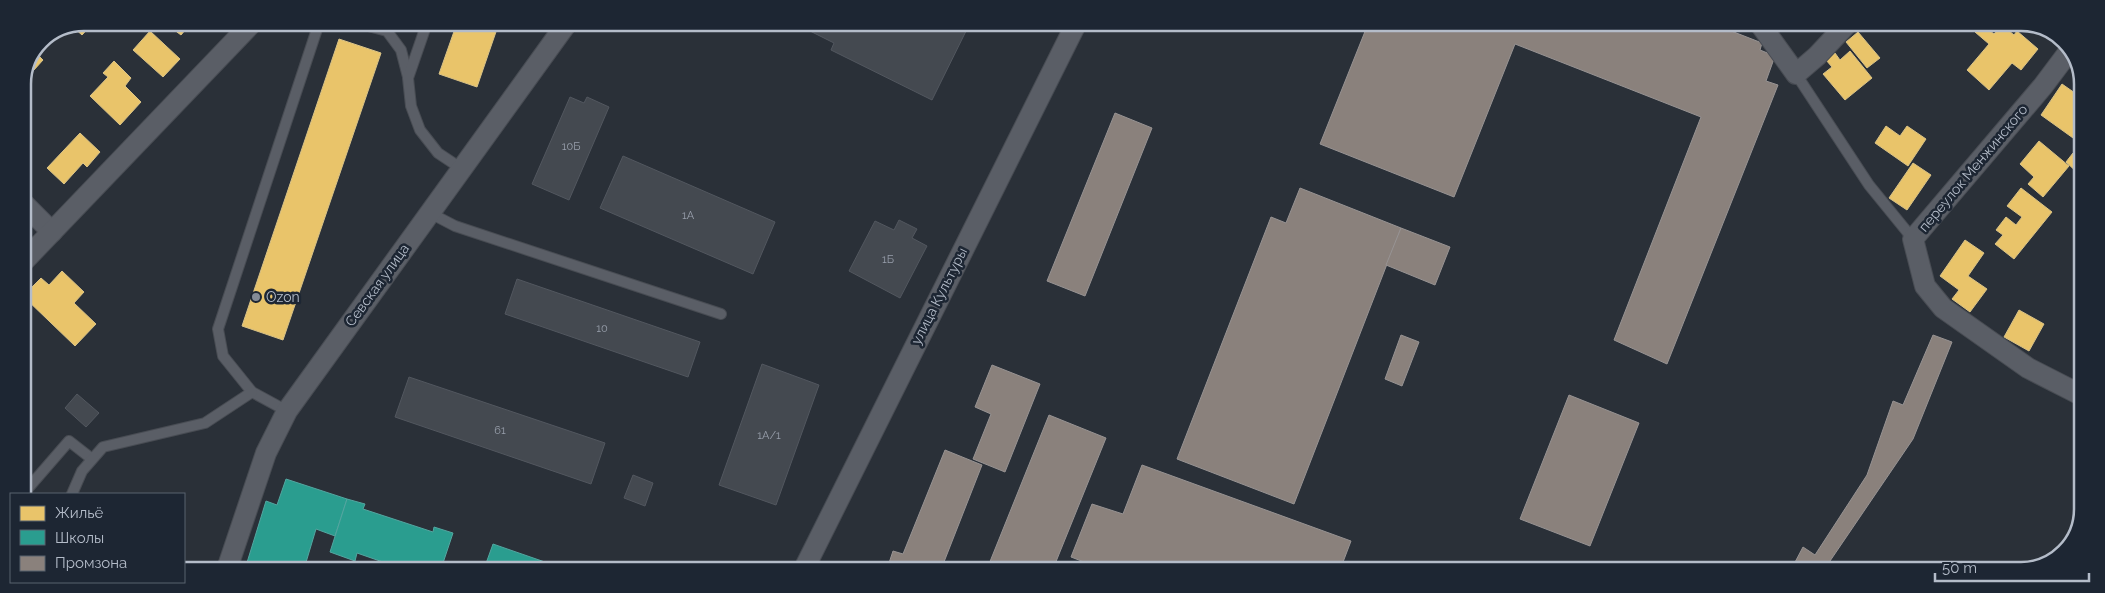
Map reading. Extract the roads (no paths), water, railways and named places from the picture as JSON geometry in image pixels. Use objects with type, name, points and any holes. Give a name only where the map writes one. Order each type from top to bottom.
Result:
[{"type":"street","points":[[31,254],[244,31]]},
{"type":"street","name":"Севская улица","points":[[229,562],[266,453],[287,411],[560,31]]},
{"type":"street","name":"улица Культуры","points":[[807,562],[1073,31]]},
{"type":"street","points":[[1765,31],[1796,74],[1817,56],[1840,31]]},
{"type":"street","name":"переулок Менжинского","points":[[2066,56],[2043,86],[1913,239],[1925,286],[1943,308],[2028,368],[2074,391]]},
{"type":"street","points":[[31,212],[52,232]]},
{"type":"lane","points":[[287,411],[252,392],[223,356],[218,329],[316,31]]},
{"type":"lane","points":[[387,31],[401,50],[408,78],[411,106],[420,130],[438,153],[462,169]]},
{"type":"lane","points":[[408,78],[424,31]]},
{"type":"lane","points":[[1796,74],[1869,185],[1913,239]]},
{"type":"lane","points":[[430,213],[455,226],[721,314]]},
{"type":"lane","points":[[72,493],[82,470],[103,447],[205,423],[252,392]]},
{"type":"lane","points":[[31,485],[69,441],[92,459]]},
{"type":"place","name":"Ozon","points":[[256,297]]}]
